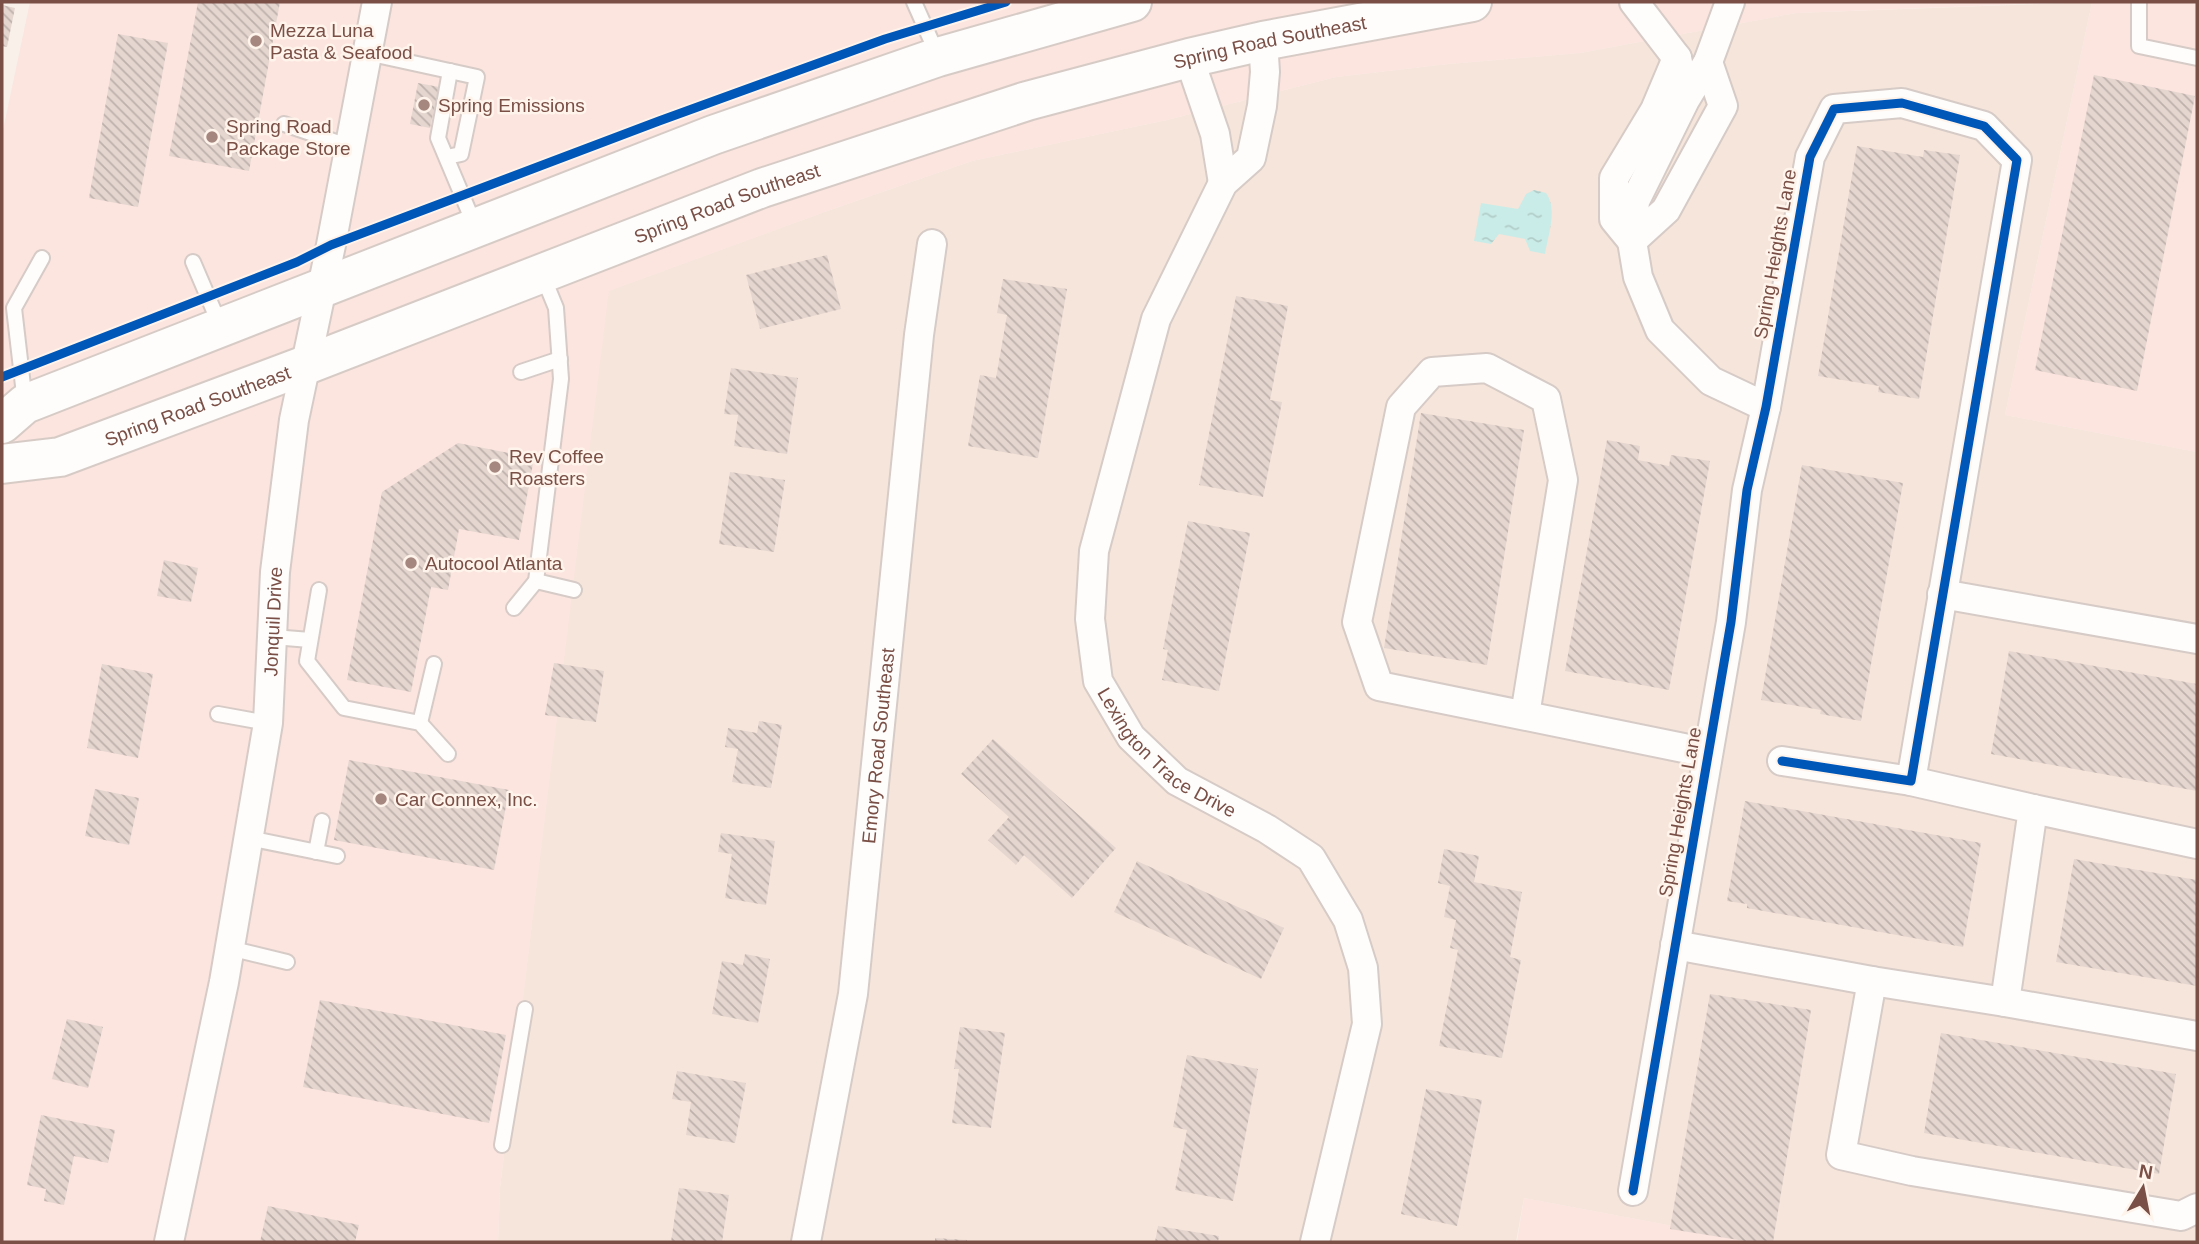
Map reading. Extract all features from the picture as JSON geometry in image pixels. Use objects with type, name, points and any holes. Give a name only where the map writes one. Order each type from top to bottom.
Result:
[{"type":"main road","points":[[13,414],[220,327],[713,135],[938,57],[1132,2]]},
{"type":"main road","name":"Spring Road Southeast","points":[[2,464],[60,457],[306,365],[762,188],[1027,101],[1263,41],[1472,2]]},
{"type":"street","name":"Jonquil Drive","points":[[169,1242],[224,982],[268,723],[275,572],[294,420],[323,287],[377,2]]},
{"type":"street","points":[[1634,2],[1677,58],[1685,100]]},
{"type":"street","points":[[1730,2],[1709,62],[1685,100],[1635,201],[1632,241],[1638,277],[1660,330],[1711,381],[1766,407]]},
{"type":"street","name":"Lexington Trace Drive","points":[[1263,41],[1265,72],[1262,106],[1251,158],[1223,183],[1156,319],[1094,551],[1090,619],[1098,681],[1131,737],[1177,781],[1266,829],[1311,858],[1348,920],[1363,968],[1367,1024],[1315,1242]]},
{"type":"street","points":[[1189,58],[1215,134],[1223,183]]},
{"type":"street","points":[[1632,241],[1614,219],[1614,178],[1655,110],[1677,58]]},
{"type":"street","points":[[1632,241],[1666,210],[1723,106],[1709,62]]},
{"type":"street","name":"Spring Heights Lane","points":[[1633,1191],[1731,622],[1747,490],[1766,407],[1810,157],[1834,109],[1902,103],[1984,126],[2017,160],[1911,781]]},
{"type":"street","name":"Emory Road Southeast","points":[[806,1242],[853,994],[919,335],[932,244]]},
{"type":"street","name":"Spring Heights Lane","points":[[1525,715],[1563,480],[1546,399],[1487,368],[1432,372],[1401,407],[1357,622],[1379,686],[1708,753]]},
{"type":"street","points":[[1942,594],[2197,639]]},
{"type":"street","points":[[1782,761],[1911,781],[2197,844]]},
{"type":"street","points":[[2005,1002],[2033,809]]},
{"type":"street","points":[[1675,945],[2197,1036]]},
{"type":"street","points":[[1872,981],[1841,1155],[1912,1171],[2181,1216],[2197,1208]]},
{"type":"lane","points":[[914,2],[938,57]]},
{"type":"lane","points":[[2139,2],[2139,46],[2197,58]]},
{"type":"lane","points":[[367,53],[477,77],[461,154],[447,157]]},
{"type":"lane","points":[[450,71],[438,138],[476,228]]},
{"type":"lane","points":[[284,124],[348,146]]},
{"type":"lane","points":[[13,414],[14,308],[42,258]]},
{"type":"lane","points":[[193,262],[220,327]]},
{"type":"lane","points":[[514,608],[536,582],[561,379],[556,308],[541,272]]},
{"type":"lane","points":[[521,372],[560,359]]},
{"type":"lane","points":[[536,582],[574,590]]},
{"type":"lane","points":[[318,590],[307,661],[344,708],[420,723],[447,754]]},
{"type":"lane","points":[[273,637],[310,640]]},
{"type":"lane","points":[[420,723],[434,664]]},
{"type":"lane","points":[[218,714],[268,723]]},
{"type":"lane","points":[[316,852],[322,821]]},
{"type":"lane","points":[[248,838],[337,856]]},
{"type":"lane","points":[[229,948],[287,962]]},
{"type":"lane","points":[[502,1145],[525,1009]]},
{"type":"shaded area","points":[[30,2],[2075,2],[1796,13],[1580,53],[1336,77],[1167,120],[972,161],[609,291],[500,1188],[498,1242],[2,1242],[2,135]]},
{"type":"shaded area","points":[[2092,2],[2005,415],[2197,452],[2197,1242],[1758,1242],[1524,1198],[1516,1242],[498,1242],[500,1188],[608,291],[972,161],[1167,120],[1336,77],[1580,53],[1796,13]]},
{"type":"shaded area","points":[[2092,2],[2197,2],[2197,452],[2005,415]]},
{"type":"shaded area","points":[[1524,1198],[1758,1242],[1517,1242]]},
{"type":"water","points":[[1534,190],[1546,193],[1550,199],[1551,222],[1545,254],[1530,251],[1525,239],[1499,234],[1491,244],[1474,241],[1481,203],[1518,209],[1526,194]]},
{"type":"building","points":[[198,2],[280,2],[249,171],[169,156]]},
{"type":"building","points":[[2,5],[15,8],[7,47],[2,46]]},
{"type":"building","points":[[118,34],[168,43],[138,207],[89,198]]},
{"type":"building","points":[[2094,75],[2195,96],[2137,391],[2035,370]]},
{"type":"building","name":"Spring Emissions","points":[[418,83],[439,87],[430,128],[410,124]]},
{"type":"building","points":[[1857,146],[1923,157],[1924,150],[1960,155],[1919,399],[1878,392],[1879,386],[1818,376]]},
{"type":"building","points":[[827,255],[841,309],[760,329],[746,275]]},
{"type":"building","points":[[1003,279],[1067,289],[1038,458],[968,446],[980,375],[996,378],[1007,315],[997,313]]},
{"type":"building","points":[[1236,296],[1288,306],[1270,400],[1282,402],[1263,497],[1199,485]]},
{"type":"building","points":[[731,368],[798,378],[787,454],[734,446],[738,415],[724,414]]},
{"type":"building","points":[[1421,413],[1524,430],[1487,665],[1384,648]]},
{"type":"building","points":[[1607,440],[1640,446],[1638,460],[1669,466],[1671,455],[1710,461],[1669,690],[1565,671]]},
{"type":"building","name":"Autocool Atlanta","points":[[458,443],[534,458],[519,540],[459,529],[448,590],[431,587],[411,692],[347,680],[382,492]]},
{"type":"building","points":[[1802,465],[1903,483],[1861,721],[1820,714],[1821,710],[1761,700]]},
{"type":"building","points":[[730,472],[785,480],[774,552],[719,544]]},
{"type":"building","points":[[1188,521],[1250,533],[1219,691],[1162,680],[1168,650],[1163,649]]},
{"type":"building","points":[[164,560],[198,568],[191,602],[157,596]]},
{"type":"building","points":[[2009,651],[2197,684],[2197,791],[1991,754]]},
{"type":"building","points":[[554,663],[604,671],[596,722],[545,715]]},
{"type":"building","points":[[102,664],[153,674],[138,758],[87,748]]},
{"type":"building","points":[[759,721],[782,725],[771,788],[732,782],[738,749],[725,747],[728,728],[757,733]]},
{"type":"building","points":[[993,739],[1116,848],[1072,898],[1024,855],[1016,865],[988,840],[1009,817],[961,774]]},
{"type":"building","points":[[349,760],[509,790],[494,870],[334,840]]},
{"type":"building","points":[[95,789],[139,798],[129,845],[85,836]]},
{"type":"building","points":[[1745,801],[1981,843],[1963,947],[1747,908],[1747,904],[1727,901]]},
{"type":"building","points":[[721,833],[775,841],[766,905],[725,898],[732,854],[718,852]]},
{"type":"building","points":[[1444,849],[1479,856],[1474,882],[1522,892],[1510,957],[1521,960],[1502,1058],[1439,1046],[1458,950],[1450,948],[1456,920],[1444,917],[1450,886],[1438,883]]},
{"type":"building","points":[[2074,859],[2197,880],[2197,986],[2056,962]]},
{"type":"building","points":[[1137,861],[1284,928],[1261,979],[1114,912]]},
{"type":"building","points":[[745,954],[770,959],[758,1023],[712,1014],[722,961],[743,965]]},
{"type":"building","points":[[1710,994],[1811,1010],[1773,1242],[1751,1242],[1670,1229]]},
{"type":"building","points":[[320,1000],[506,1035],[489,1123],[303,1087]]},
{"type":"building","points":[[67,1019],[103,1027],[88,1088],[52,1079]]},
{"type":"building","points":[[960,1027],[1005,1033],[991,1128],[952,1123],[959,1069],[954,1069]]},
{"type":"building","points":[[1941,1033],[2176,1074],[2159,1174],[1924,1133]]},
{"type":"building","points":[[1187,1055],[1258,1069],[1233,1201],[1175,1190],[1187,1130],[1173,1127]]},
{"type":"building","points":[[677,1071],[746,1083],[735,1143],[686,1135],[691,1102],[672,1099]]},
{"type":"building","points":[[1426,1089],[1482,1100],[1457,1226],[1401,1214]]},
{"type":"building","points":[[41,1115],[115,1130],[108,1163],[74,1156],[64,1205],[44,1201],[46,1189],[27,1185]]},
{"type":"building","points":[[679,1188],[729,1195],[722,1242],[671,1242]]},
{"type":"building","points":[[268,1206],[359,1225],[355,1242],[260,1242]]},
{"type":"building","points":[[1158,1226],[1219,1236],[1218,1242],[1155,1242]]},
{"type":"building","points":[[935,1238],[967,1240],[967,1242],[935,1242]]},
{"type":"cycle path","points":[[2,377],[297,262],[331,245],[659,121],[885,39],[1006,2]]},
{"type":"cycle path","points":[[1633,1191],[1731,622],[1747,490],[1766,407],[1810,157],[1834,109],[1902,103],[1984,126],[2017,160],[1911,781],[1782,761]]},
{"type":"place","name":"Mezza Luna Pasta & Seafood","points":[[256,41]]},
{"type":"place","name":"Spring Emissions","points":[[424,105]]},
{"type":"place","name":"Spring Road Package Store","points":[[212,137]]},
{"type":"place","name":"Rev Coffee Roasters","points":[[495,467]]},
{"type":"place","name":"Autocool Atlanta","points":[[411,563]]},
{"type":"place","name":"Car Connex, Inc.","points":[[381,799]]}]
